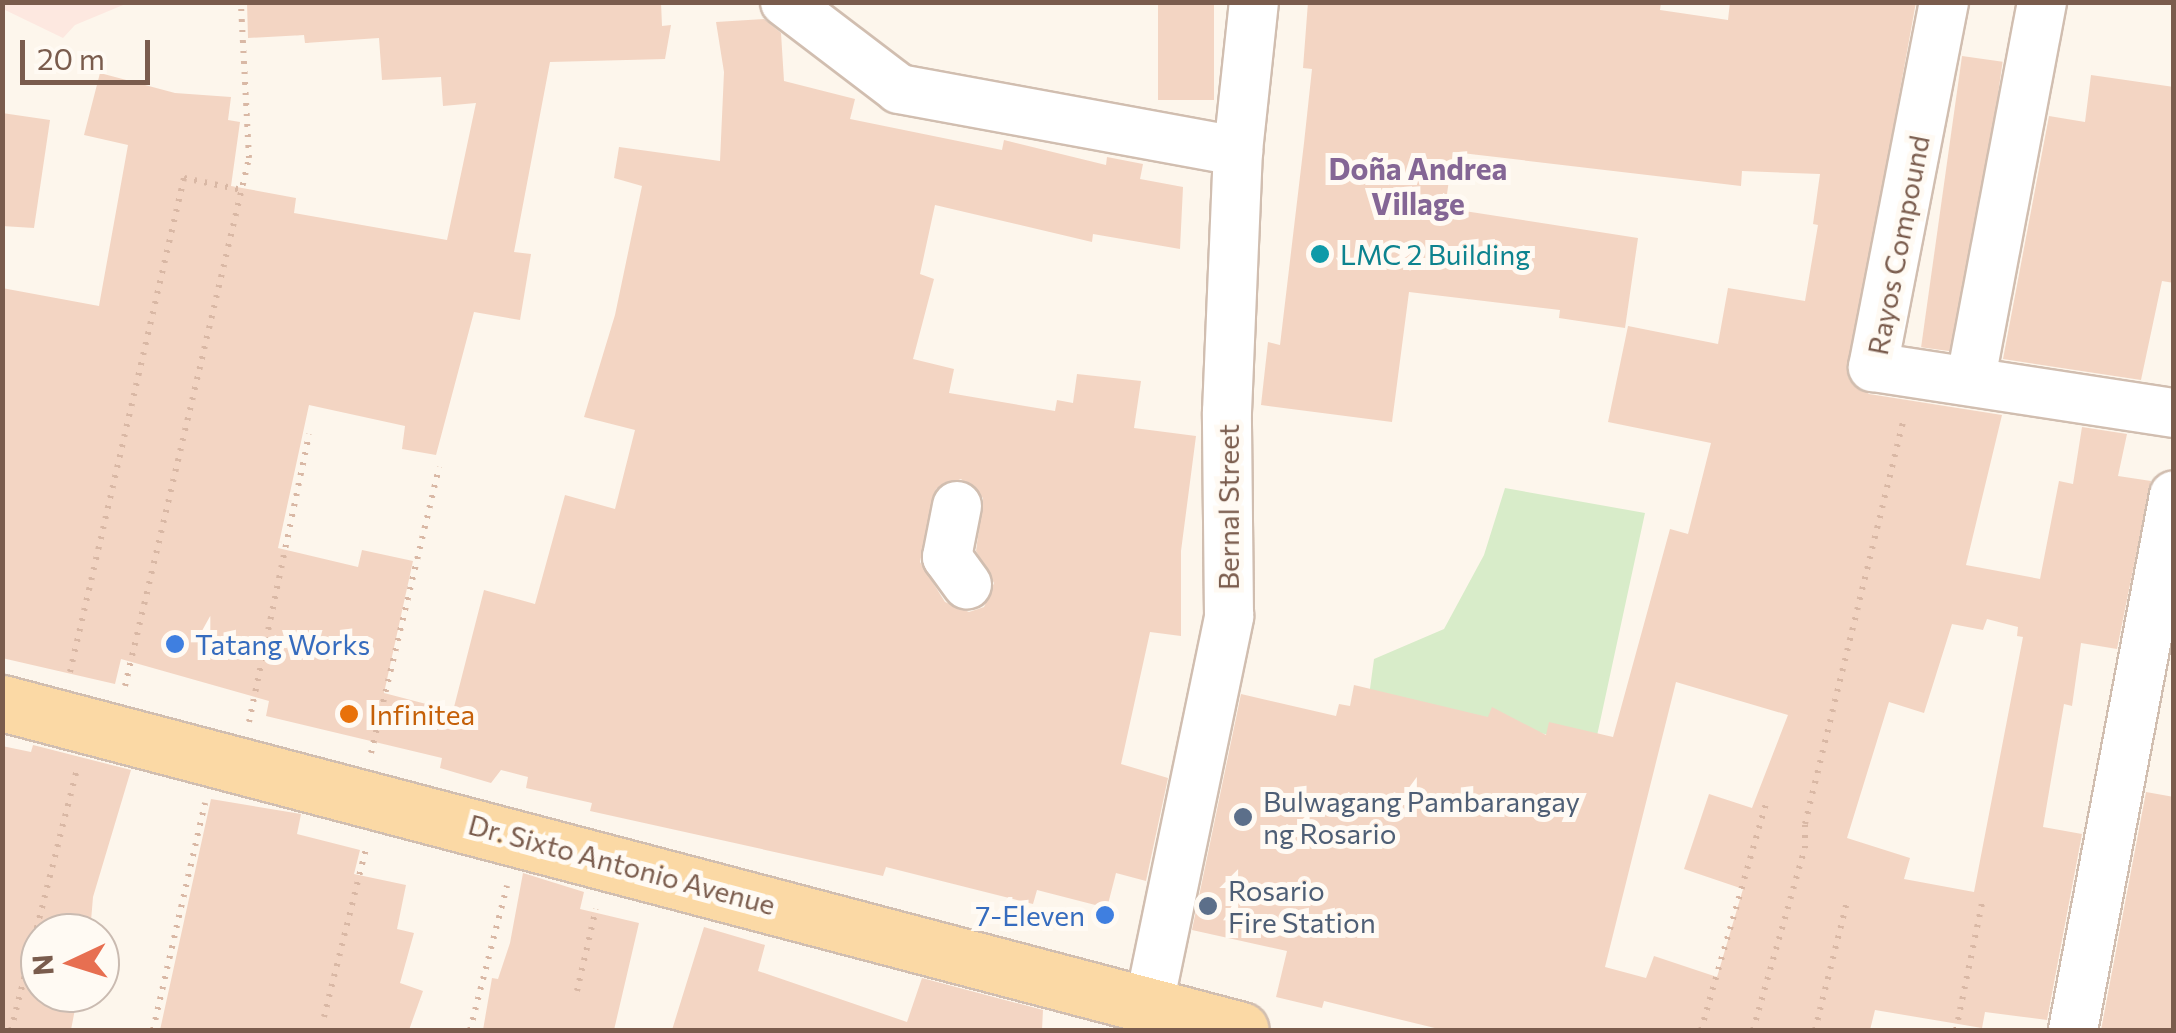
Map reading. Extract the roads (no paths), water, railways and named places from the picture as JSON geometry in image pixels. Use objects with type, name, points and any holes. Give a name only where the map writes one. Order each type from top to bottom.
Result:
[{"type":"main road","name":"Dr. Sixto Antonio Avenue","points":[[2,703],[85,735],[520,836],[1241,1030]]},
{"type":"street","points":[[784,2],[899,89],[1238,152]]},
{"type":"street","name":"Bernal Street","points":[[1150,1004],[1229,616],[1228,412],[1238,152],[1254,2]]},
{"type":"street","name":"Rayos Compound","points":[[1944,2],[1872,367],[1970,378],[2174,413]]},
{"type":"street","points":[[1970,378],[2042,2]]},
{"type":"street","points":[[2073,1030],[2174,495]]},
{"type":"street","points":[[957,506],[946,557],[967,585]]},
{"type":"place","name":"LMC 2 Building","points":[[1320,254]]},
{"type":"place","name":"Tatang Works","points":[[175,644]]},
{"type":"place","name":"Infinitea","points":[[349,714]]},
{"type":"place","name":"Bulwagang Pambarangay ng Rosario","points":[[1243,817]]},
{"type":"place","name":"Rosario Fire Station","points":[[1208,906]]},
{"type":"place","name":"7-Eleven","points":[[1105,915]]},
{"type":"district","name":"Doña Andrea Village","points":[[1418,185]]}]
